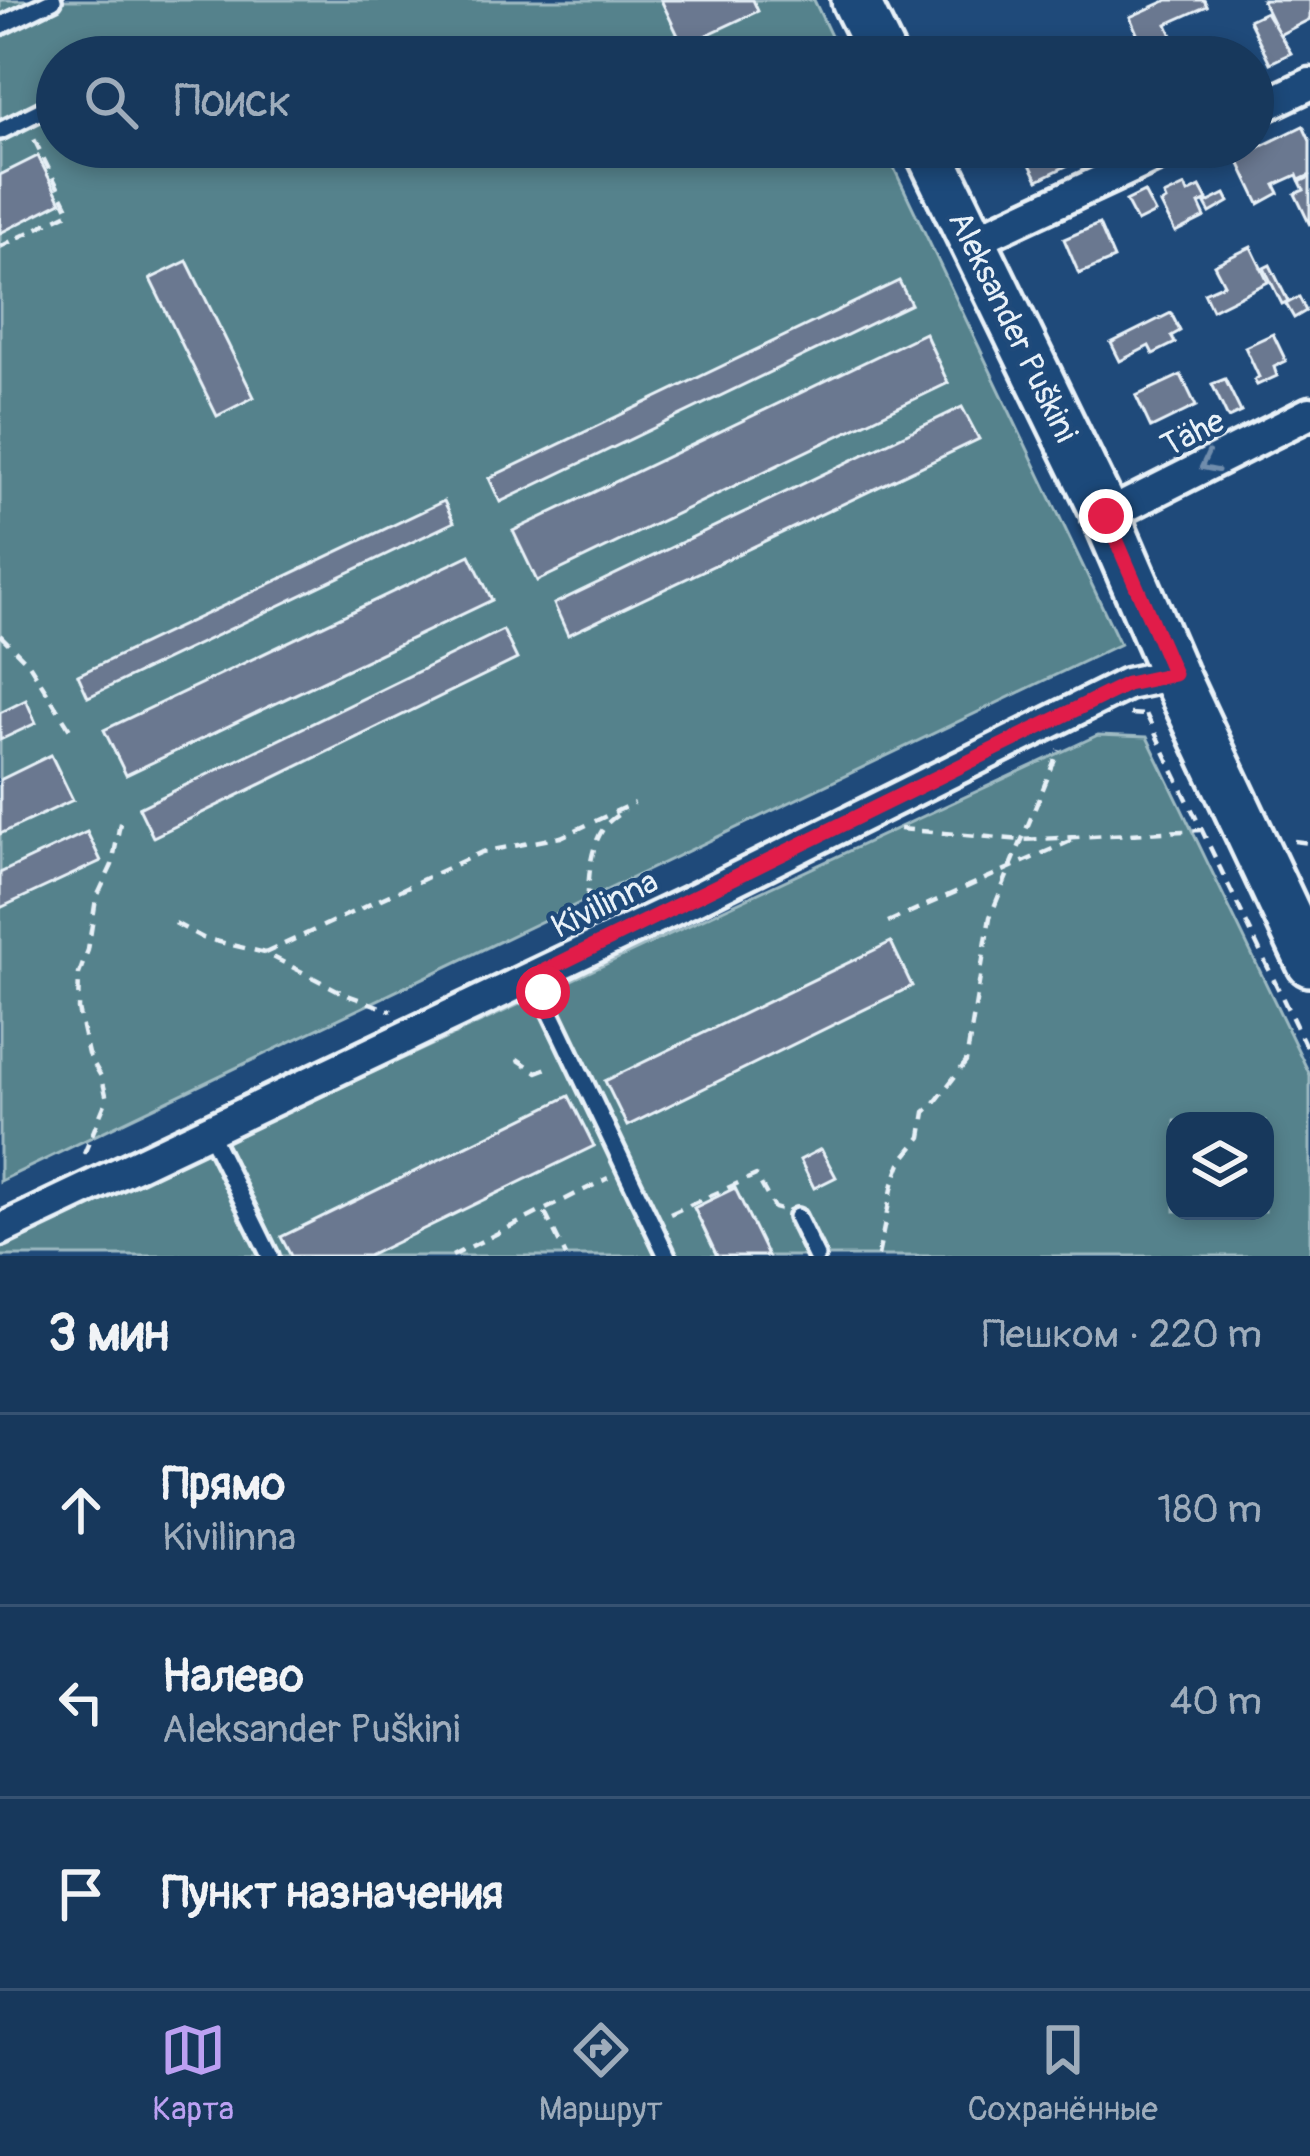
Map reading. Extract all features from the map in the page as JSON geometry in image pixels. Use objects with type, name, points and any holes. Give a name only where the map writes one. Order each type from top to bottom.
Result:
[{"type":"main road","points":[[855,0],[873,36]]},
{"type":"main road","name":"Aleksander Puškini","points":[[937,168],[1106,516],[1174,674],[1310,962]]},
{"type":"street","points":[[1274,100],[1310,84]]},
{"type":"street","points":[[973,241],[1129,168]]},
{"type":"street","name":"Tähe","points":[[1106,516],[1310,413]]},
{"type":"street","name":"Kivilinna","points":[[0,1230],[534,976],[1127,684],[1174,674]]},
{"type":"lane","points":[[0,26],[52,0]]},
{"type":"lane","points":[[0,131],[36,113]]},
{"type":"lane","points":[[534,976],[667,1256]]},
{"type":"lane","points":[[209,1132],[270,1256]]},
{"type":"lane","points":[[797,1216],[817,1256]]},
{"type":"path","points":[[24,119],[36,143]]},
{"type":"path","points":[[0,247],[70,212],[48,168]]},
{"type":"path","points":[[0,635],[29,664],[70,729]]},
{"type":"path","points":[[878,1256],[892,1184],[902,1160],[921,1137],[925,1112],[965,1062],[990,917],[1062,742]]},
{"type":"path","points":[[265,953],[482,852],[560,837],[634,803],[604,827],[589,867],[590,898],[583,927]]},
{"type":"path","points":[[85,1154],[107,1100],[102,1078],[88,1054],[78,1009],[79,974],[121,818]]},
{"type":"path","points":[[882,828],[1022,840],[1202,830],[1310,843]]},
{"type":"path","points":[[888,922],[1081,836]]},
{"type":"path","points":[[175,923],[203,938],[265,953],[347,995],[403,1015]]},
{"type":"path","points":[[517,1059],[537,1072],[573,1057]]},
{"type":"path","points":[[452,1256],[626,1169]]},
{"type":"path","points":[[652,1223],[756,1175],[774,1208],[797,1216]]},
{"type":"path","points":[[544,1210],[566,1256]]},
{"type":"green space","points":[[0,0],[814,0],[831,36],[36,36],[36,168],[894,168],[1120,644],[0,1181]]},
{"type":"green space","points":[[1098,735],[1147,737],[1310,1075],[1310,1256],[0,1256],[0,1246]]},
{"type":"building","points":[[661,0],[753,0],[758,11],[704,36],[678,36]]},
{"type":"building","points":[[1168,0],[1204,0],[1207,6],[1167,24],[1172,36],[1138,36],[1130,17]]},
{"type":"building","points":[[1262,0],[1310,0],[1310,19],[1279,35]]},
{"type":"building","points":[[1266,12],[1291,53],[1274,61],[1274,36],[1257,36],[1249,20]]},
{"type":"building","points":[[1303,126],[1310,141],[1310,175],[1275,185],[1279,193],[1259,204],[1242,168],[1274,168],[1274,140]]},
{"type":"building","points":[[36,157],[36,168],[44,168],[61,202],[0,233],[0,175]]},
{"type":"building","points":[[1032,168],[1062,168],[1038,180]]},
{"type":"building","points":[[1310,177],[1310,225],[1295,194],[1304,190],[1300,182]]},
{"type":"building","points":[[1185,186],[1188,193],[1200,187],[1207,200],[1199,204],[1205,217],[1175,232],[1161,204],[1166,201],[1164,196]]},
{"type":"building","points":[[1144,192],[1155,213],[1137,222],[1126,201]]},
{"type":"building","points":[[1225,194],[1229,202],[1210,213],[1205,204]]},
{"type":"building","points":[[1099,224],[1114,259],[1079,274],[1064,239]]},
{"type":"building","points":[[1251,247],[1268,282],[1212,310],[1204,293],[1224,284],[1214,265]]},
{"type":"building","points":[[187,261],[254,397],[217,416],[150,279]]},
{"type":"building","points":[[1270,265],[1288,301],[1282,304],[1264,268]]},
{"type":"building","points":[[899,281],[911,304],[500,502],[489,478]]},
{"type":"building","points":[[1299,297],[1306,311],[1294,318],[1286,304]]},
{"type":"building","points":[[1171,313],[1180,331],[1171,336],[1175,343],[1153,354],[1149,346],[1120,361],[1111,343]]},
{"type":"building","points":[[925,333],[948,383],[537,581],[513,531]]},
{"type":"building","points":[[1273,334],[1286,361],[1274,367],[1277,376],[1257,385],[1254,380],[1259,377],[1245,347]]},
{"type":"building","points":[[1181,375],[1196,406],[1151,428],[1136,396]]},
{"type":"building","points":[[1225,379],[1241,412],[1228,418],[1212,384]]},
{"type":"building","points":[[962,407],[979,439],[568,635],[554,604]]},
{"type":"building","points":[[444,501],[454,522],[88,697],[78,675]]},
{"type":"building","points":[[470,555],[492,600],[126,775],[104,730]]},
{"type":"building","points":[[503,630],[517,659],[153,837],[139,808]]},
{"type":"building","points":[[26,700],[36,723],[0,740],[0,713]]},
{"type":"building","points":[[51,755],[73,800],[0,834],[0,780]]},
{"type":"building","points":[[87,832],[101,861],[0,908],[0,873]]},
{"type":"building","points":[[891,942],[912,986],[627,1126],[605,1081]]},
{"type":"building","points":[[569,1096],[594,1146],[368,1256],[291,1256],[281,1237]]},
{"type":"building","points":[[821,1149],[836,1177],[814,1188],[800,1160]]},
{"type":"building","points":[[735,1188],[768,1256],[717,1256],[694,1208]]},
{"type":"route","points":[[543,992],[534,976],[1127,684],[1174,674],[1106,516]]}]
